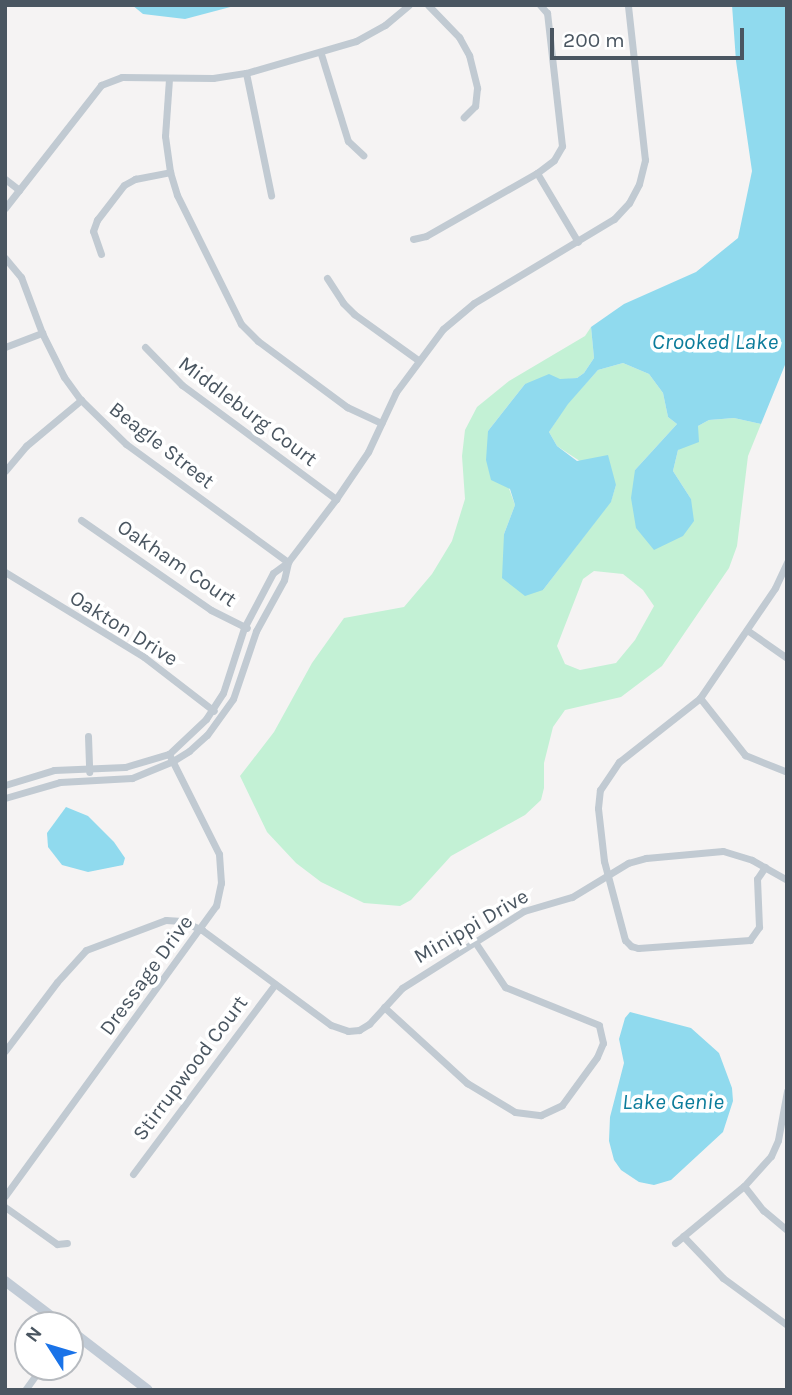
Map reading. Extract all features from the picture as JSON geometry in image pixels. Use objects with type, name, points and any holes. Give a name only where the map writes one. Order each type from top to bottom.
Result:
[{"type":"main road","points":[[5,1281],[45,1311]]},
{"type":"main road","points":[[84,1341],[148,1390]]},
{"type":"street","points":[[5,208],[101,85],[122,78],[169,79],[246,73],[321,54],[356,41],[385,24],[409,5]]},
{"type":"street","points":[[428,5],[459,37],[469,55],[477,88],[475,106],[464,117]]},
{"type":"street","points":[[413,239],[426,236],[537,173],[554,160],[562,146],[547,13],[540,5]]},
{"type":"street","points":[[5,785],[54,770],[125,767],[171,758],[206,719],[228,681],[244,628],[273,573],[288,562],[368,452],[396,392],[443,329],[474,303],[614,219],[629,203],[639,184],[645,160],[628,5]]},
{"type":"street","points":[[321,54],[348,141],[363,155]]},
{"type":"street","points":[[246,73],[271,195]]},
{"type":"street","points":[[169,79],[165,136],[170,172],[183,207],[241,324],[258,341],[347,407],[382,423]]},
{"type":"street","points":[[101,254],[93,231],[97,220],[124,185],[135,179],[170,172]]},
{"type":"street","points":[[537,173],[578,242]]},
{"type":"street","points":[[5,179],[19,190]]},
{"type":"street","name":"Beagle Street","points":[[5,258],[21,277],[42,333],[64,377],[80,400],[126,444],[288,562]]},
{"type":"street","points":[[327,278],[354,314],[418,360]]},
{"type":"street","points":[[5,347],[42,333]]},
{"type":"street","name":"Middleburg Court","points":[[145,347],[181,385],[335,499]]},
{"type":"street","points":[[5,471],[26,446],[80,400]]},
{"type":"street","name":"Oakham Court","points":[[81,520],[211,610],[244,628],[256,631]]},
{"type":"street","points":[[5,799],[60,782],[132,778],[207,735],[222,716],[244,673],[256,631],[284,580],[288,562]]},
{"type":"street","points":[[765,867],[757,879],[759,927],[750,940],[638,948],[625,940],[608,875],[598,807],[600,790],[608,774],[700,698],[775,588],[787,562]]},
{"type":"street","name":"Oakton Drive","points":[[5,572],[144,657],[222,716]]},
{"type":"street","points":[[747,630],[787,658]]},
{"type":"street","points":[[700,698],[746,755],[787,772]]},
{"type":"street","points":[[88,736],[89,780]]},
{"type":"street","name":"Dressage Drive","points":[[5,1196],[202,930],[216,906],[221,883],[219,854],[171,758]]},
{"type":"street","name":"Minippi Drive","points":[[5,1051],[57,982],[86,950],[166,920],[182,921],[202,930],[331,1025],[348,1031],[359,1030],[369,1024],[402,988],[524,911],[572,897],[608,875],[646,858],[723,851],[740,854],[787,880]]},
{"type":"street","points":[[384,1007],[467,1083],[515,1112],[541,1115],[562,1105],[597,1057],[603,1043],[599,1025],[505,988],[475,942]]},
{"type":"street","name":"Stirrupwood Court","points":[[133,1174],[275,984]]},
{"type":"street","points":[[675,1243],[744,1186],[771,1156],[778,1140],[787,1091]]},
{"type":"street","points":[[778,1140],[787,1143]]},
{"type":"street","points":[[744,1186],[763,1210],[787,1230]]},
{"type":"street","points":[[5,1207],[57,1244],[67,1243]]},
{"type":"street","points":[[683,1236],[723,1278],[787,1325]]},
{"type":"green space","points":[[591,327],[594,358],[584,373],[577,378],[525,384],[488,431],[515,505],[504,534],[543,590],[611,501],[616,485],[557,446],[549,432],[567,404],[598,370],[623,363],[649,374],[663,393],[668,417],[677,424],[635,470],[691,499],[673,471],[678,450],[698,426],[709,420],[734,418],[761,424],[748,456],[737,546],[729,568],[662,666],[621,697],[565,710],[553,727],[544,763],[541,800],[525,815],[451,856],[411,900],[400,906],[364,903],[321,882],[296,863],[267,832],[240,776],[274,732],[312,663],[344,618],[404,607],[432,574],[452,541],[465,499],[462,456],[465,430],[477,407],[509,381],[585,336]],"holes":[[[594,571],[623,574],[643,590],[654,606],[635,640],[616,663],[580,670],[565,664],[557,646],[583,579]]]},
{"type":"water","points":[[132,5],[238,5],[185,19],[143,14]]},
{"type":"water","name":"Crooked Lake","points":[[732,5],[787,5],[787,360],[761,424],[734,418],[709,420],[698,426],[699,442],[678,450],[673,471],[691,499],[694,521],[683,536],[654,550],[636,528],[631,498],[635,470],[677,424],[668,417],[663,393],[649,374],[623,363],[598,370],[568,404],[549,432],[557,446],[577,461],[608,455],[616,485],[611,502],[543,590],[525,596],[502,578],[504,534],[515,505],[510,489],[491,480],[486,460],[488,431],[525,384],[549,374],[560,379],[577,378],[584,373],[594,358],[591,327],[624,304],[696,272],[738,238],[752,171],[736,61]]},
{"type":"water","points":[[66,807],[88,816],[114,842],[125,858],[123,865],[88,872],[62,865],[48,847],[47,833]]},
{"type":"water","name":"Lake Genie","points":[[630,1012],[691,1028],[719,1053],[732,1088],[733,1101],[723,1132],[671,1180],[654,1185],[639,1182],[621,1170],[614,1160],[609,1141],[610,1117],[624,1063],[619,1039],[625,1018]]}]
